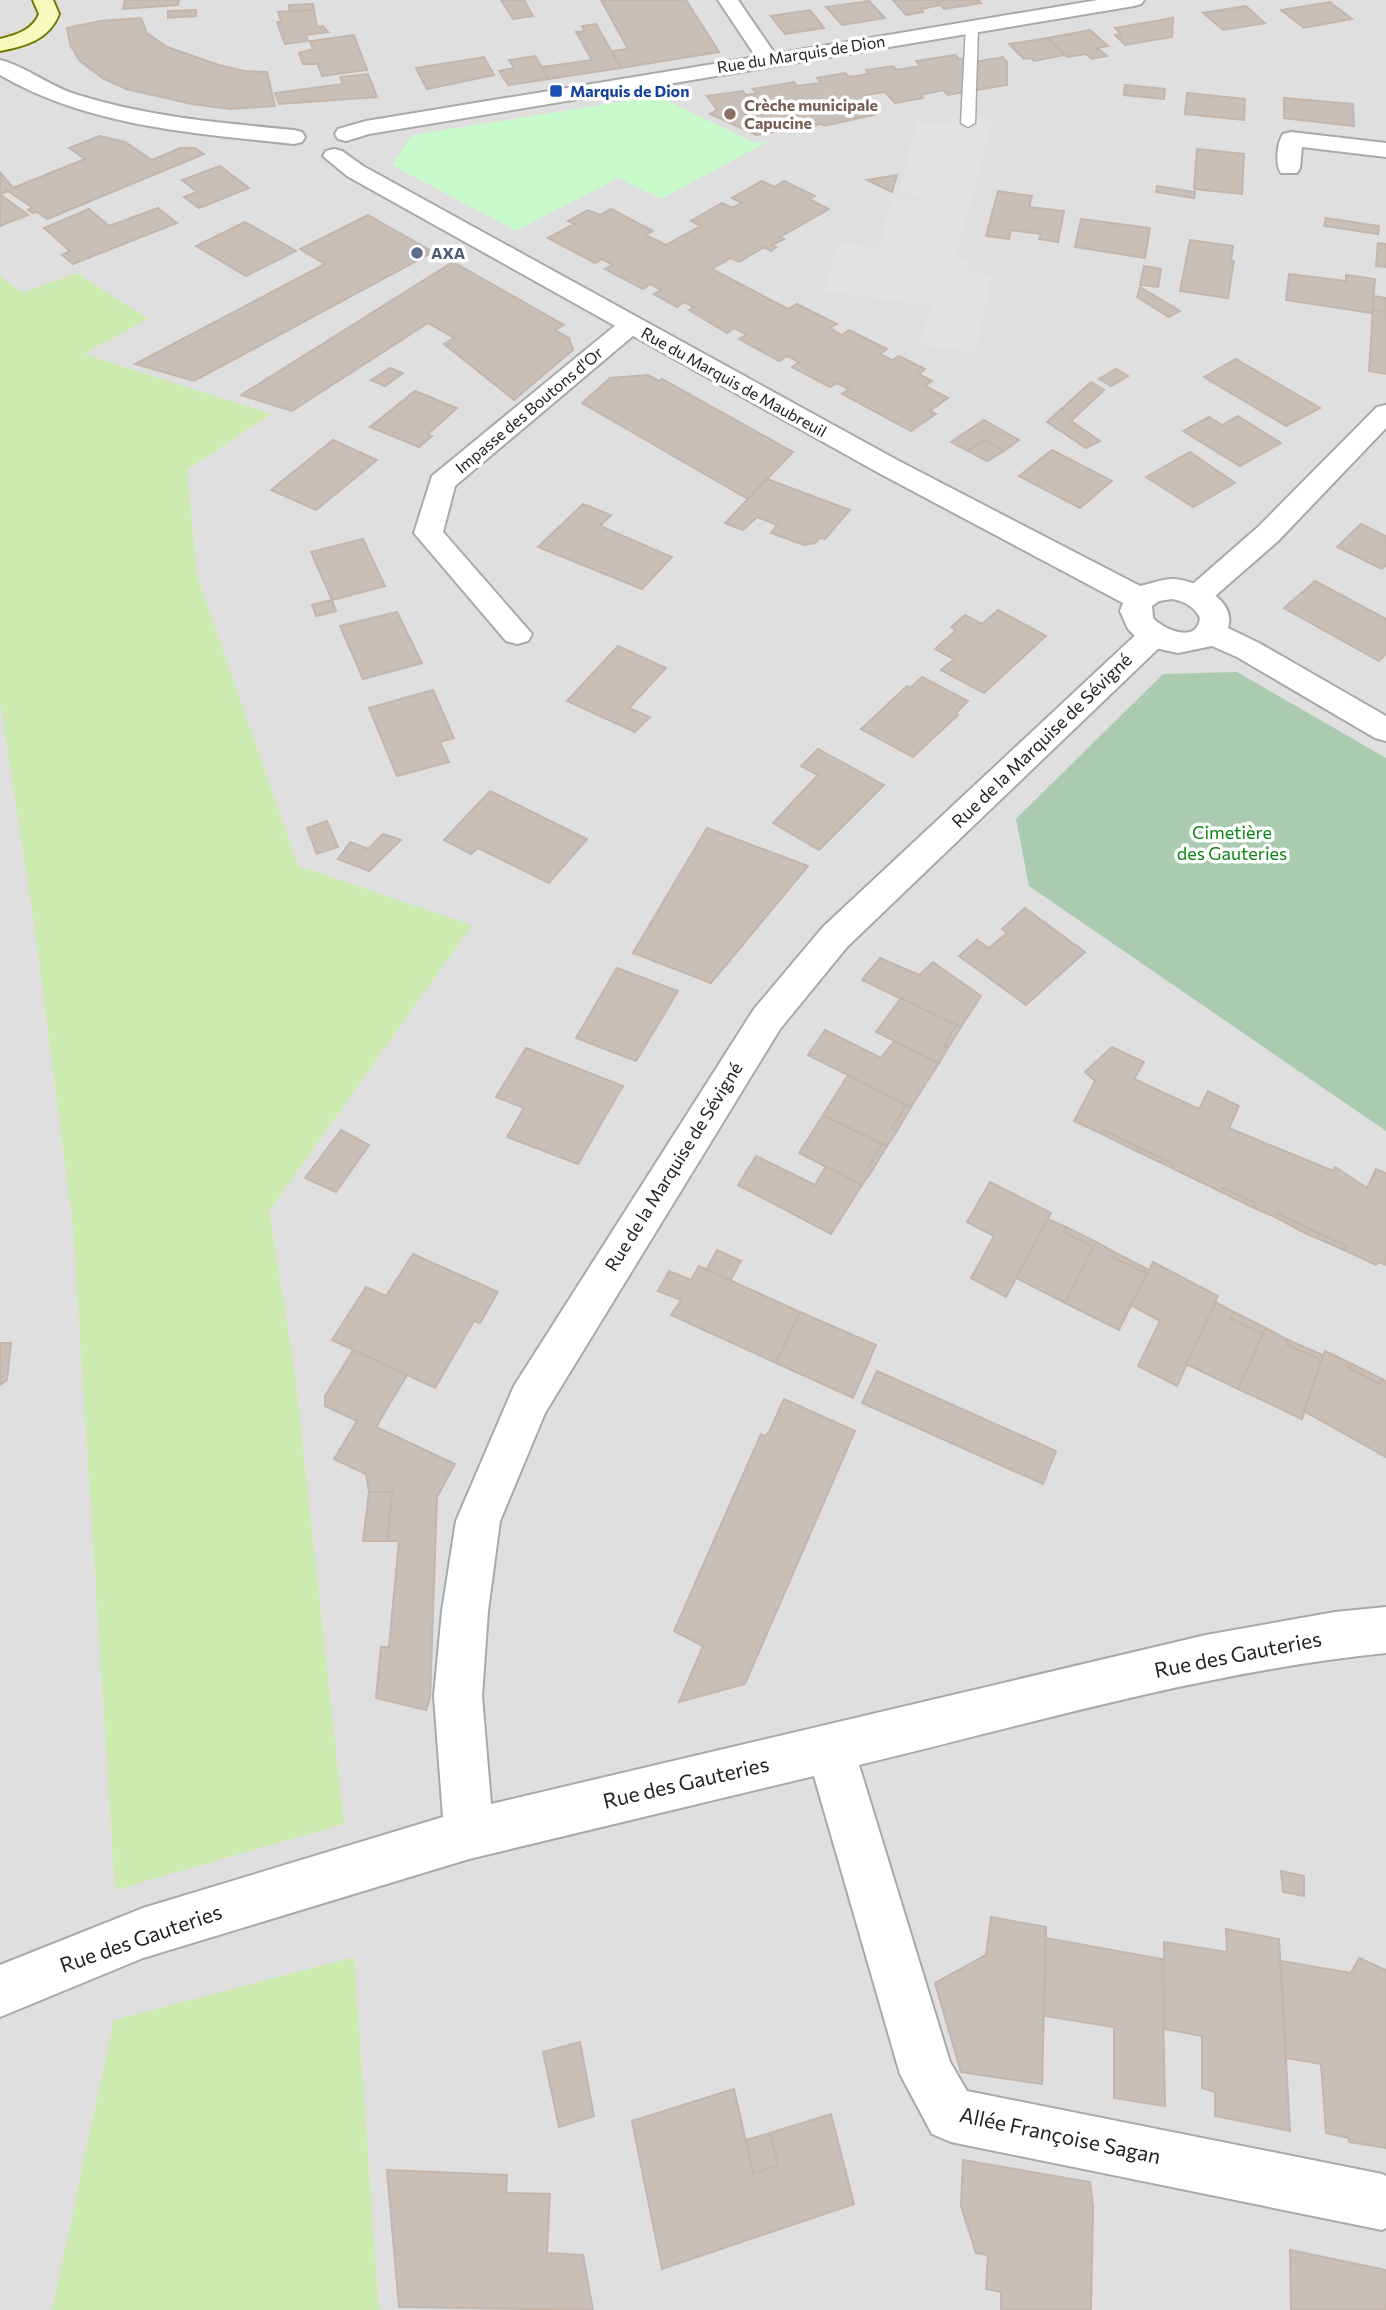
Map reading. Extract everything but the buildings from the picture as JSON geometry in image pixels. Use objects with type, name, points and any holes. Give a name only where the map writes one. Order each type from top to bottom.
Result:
[{"type":"main road","points":[[0,45],[34,33],[48,20],[43,3]]},
{"type":"street","points":[[728,0],[768,59]]},
{"type":"street","name":"Rue du Marquis de Dion","points":[[294,137],[366,128],[1134,0]]},
{"type":"street","points":[[34,33],[28,41],[32,60],[63,88],[111,110]]},
{"type":"street","points":[[0,66],[50,93],[111,110],[221,129],[294,137],[289,147],[291,152],[318,158],[342,152],[350,143],[329,131]]},
{"type":"street","points":[[1289,167],[1291,139],[1386,150]]},
{"type":"street","name":"Rue du Marquis de Maubreuil","points":[[318,158],[355,170],[887,467],[1140,598]]},
{"type":"street","name":"Impasse des Boutons d'Or","points":[[517,634],[428,533],[442,482],[631,325]]},
{"type":"street","points":[[1197,596],[1268,534],[1386,413]]},
{"type":"street","points":[[1172,589],[1197,596],[1213,610],[1216,618],[1211,633],[1191,642],[1178,643],[1153,636],[1137,622],[1135,605],[1148,593],[1172,589]]},
{"type":"street","points":[[1211,633],[1248,650],[1386,730]]},
{"type":"street","name":"Rue de la Marquise de Sévigné","points":[[469,1834],[458,1696],[465,1611],[478,1521],[529,1400],[767,1019],[835,937],[1153,636]]},
{"type":"street","name":"Rue des Gauteries","points":[[0,1991],[143,1933],[469,1834],[1206,1658],[1335,1635],[1386,1630]]},
{"type":"street","name":"Allée Françoise Sagan","points":[[830,1749],[927,2074],[951,2115],[1382,2202]]},
{"type":"lane","points":[[968,123],[972,26]]},
{"type":"shaded area","points":[[0,0],[1386,0],[1386,2310],[0,2310]]},
{"type":"shaded area","points":[[981,115],[992,125],[955,258],[970,260],[969,272],[992,275],[976,352],[918,344],[932,306],[824,291],[837,244],[879,247],[892,198],[920,201],[921,196],[899,193],[916,122],[943,123]]},
{"type":"green space","points":[[657,96],[755,143],[769,141],[661,199],[618,178],[516,231],[392,165],[412,135]]},
{"type":"green space","points":[[77,273],[148,319],[84,354],[271,414],[187,470],[197,576],[298,866],[472,925],[269,1211],[294,1366],[344,1824],[115,1890],[73,1226],[35,930],[0,701],[0,275],[21,293]]},
{"type":"green space","name":"Cimetière des Gauteries","points":[[1237,672],[1386,758],[1386,1131],[1029,886],[1016,819],[1163,674]]},
{"type":"green space","points":[[354,1957],[379,2310],[52,2310],[114,2020]]},
{"type":"place","name":"Marquis de Dion","points":[[556,91]]},
{"type":"place","name":"Crèche municipale Capucine","points":[[730,114]]},
{"type":"place","name":"AXA","points":[[417,253]]}]
